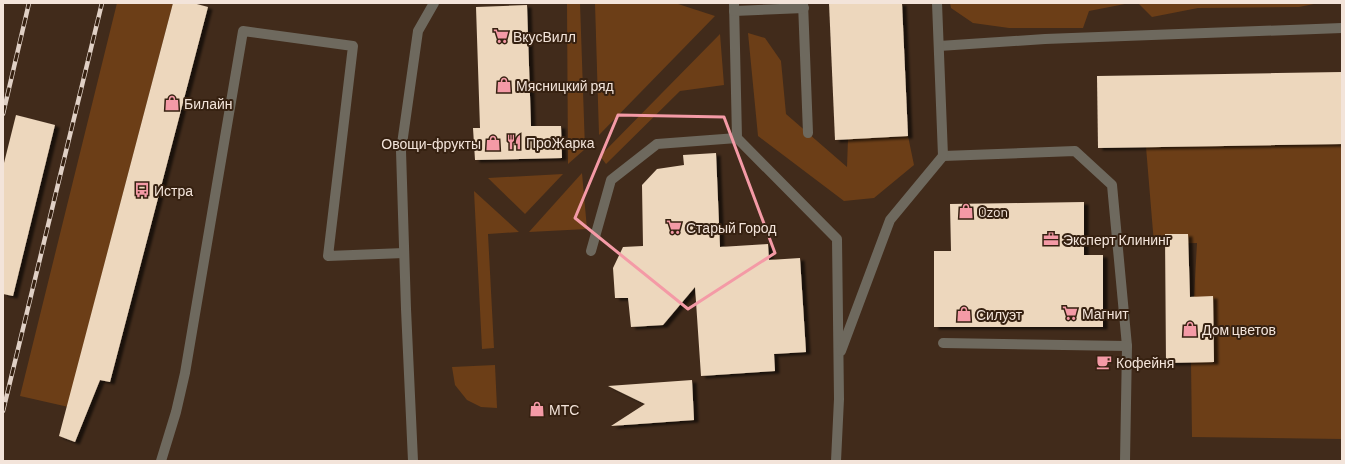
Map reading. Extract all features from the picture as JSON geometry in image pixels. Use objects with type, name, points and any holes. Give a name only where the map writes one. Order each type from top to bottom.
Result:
[{"type":"street","points":[[413,461],[401,151],[418,31],[434,3]]},
{"type":"street","points":[[839,357],[890,220],[943,156],[937,3]]},
{"type":"street","points":[[808,134],[804,6],[734,7],[737,138],[837,238],[839,398],[836,461]]},
{"type":"street","points":[[939,46],[1045,39],[1342,28]]},
{"type":"street","points":[[161,461],[176,412],[185,373],[243,31],[353,46],[328,256],[404,253]]},
{"type":"street","points":[[591,251],[611,180],[657,144],[737,138]]},
{"type":"street","points":[[943,156],[1075,151],[1112,185],[1127,346],[1125,461]]},
{"type":"street","points":[[943,343],[1127,346]]},
{"type":"highlighted area","points":[[618,115],[724,117],[775,253],[688,309],[575,218]]},
{"type":"shaded area","points":[[117,3],[173,3],[76,373],[73,408],[20,396]]},
{"type":"shaded area","points":[[567,3],[580,3],[585,149],[568,164]]},
{"type":"shaded area","points":[[595,3],[675,3],[715,16],[599,135]]},
{"type":"shaded area","points":[[950,3],[1130,3],[1089,11],[1083,28],[1009,28],[973,23],[951,8]]},
{"type":"shaded area","points":[[1138,3],[1319,3],[1299,7],[1198,8],[1152,17]]},
{"type":"shaded area","points":[[748,33],[765,38],[781,61],[786,114],[847,167],[848,139],[908,136],[914,165],[874,198],[844,201],[758,136]]},
{"type":"shaded area","points":[[720,34],[724,85],[680,91],[606,164],[600,156]]},
{"type":"shaded area","points":[[1342,144],[1342,439],[1192,437],[1191,362],[1214,362],[1213,297],[1194,297],[1197,243],[1154,244],[1146,147]]},
{"type":"shaded area","points":[[582,173],[587,229],[529,232]]},
{"type":"shaded area","points":[[563,174],[525,214],[488,178]]},
{"type":"shaded area","points":[[474,191],[519,232],[488,234],[494,348],[482,349]]},
{"type":"shaded area","points":[[495,365],[497,408],[481,407],[467,400],[455,385],[452,367]]},
{"type":"building","name":"Истра","points":[[173,3],[193,3],[208,7],[110,382],[100,380],[75,442],[59,436]]},
{"type":"building","points":[[829,3],[902,3],[908,136],[835,140]]},
{"type":"building","points":[[527,5],[531,126],[561,126],[562,158],[475,160],[473,128],[480,128],[476,7]]},
{"type":"building","points":[[1342,72],[1342,144],[1098,148],[1097,76]]},
{"type":"building","points":[[16,115],[55,125],[13,296],[3,294],[3,167]]},
{"type":"building","points":[[716,153],[720,247],[768,244],[769,260],[800,258],[806,352],[774,354],[775,371],[701,376],[695,287],[663,325],[631,327],[628,298],[615,298],[613,268],[623,247],[643,246],[642,185],[657,169],[684,165],[683,155]]},
{"type":"building","points":[[1084,202],[1084,255],[1103,255],[1103,327],[934,327],[934,251],[951,251],[950,204]]},
{"type":"building","name":"Дом цветов","points":[[1165,234],[1188,234],[1190,297],[1213,296],[1214,362],[1166,363]]},
{"type":"building","points":[[692,380],[694,420],[611,426],[645,404],[608,386]]},
{"type":"railway","points":[[3,114],[29,3]]},
{"type":"railway","points":[[3,411],[102,3]]},
{"type":"place","name":"ВкусВилл","points":[[501,36]]},
{"type":"place","name":"Мясницкий ряд","points":[[504,85]]},
{"type":"place","name":"Билайн","points":[[172,103]]},
{"type":"place","name":"ПроЖарка","points":[[514,142]]},
{"type":"place","name":"Овощи-фрукты","points":[[493,143]]},
{"type":"place","name":"Истра","points":[[142,190]]},
{"type":"place","name":"Ozon","points":[[966,211]]},
{"type":"place","name":"Старый Город","points":[[674,227]]},
{"type":"place","name":"Эксперт Клининг","points":[[1051,239]]},
{"type":"place","name":"Магнит","points":[[1070,313]]},
{"type":"place","name":"Силуэт","points":[[964,314]]},
{"type":"place","name":"Дом цветов","points":[[1190,329]]},
{"type":"place","name":"Кофейня","points":[[1104,362]]},
{"type":"place","name":"МТС","points":[[537,409]]}]
